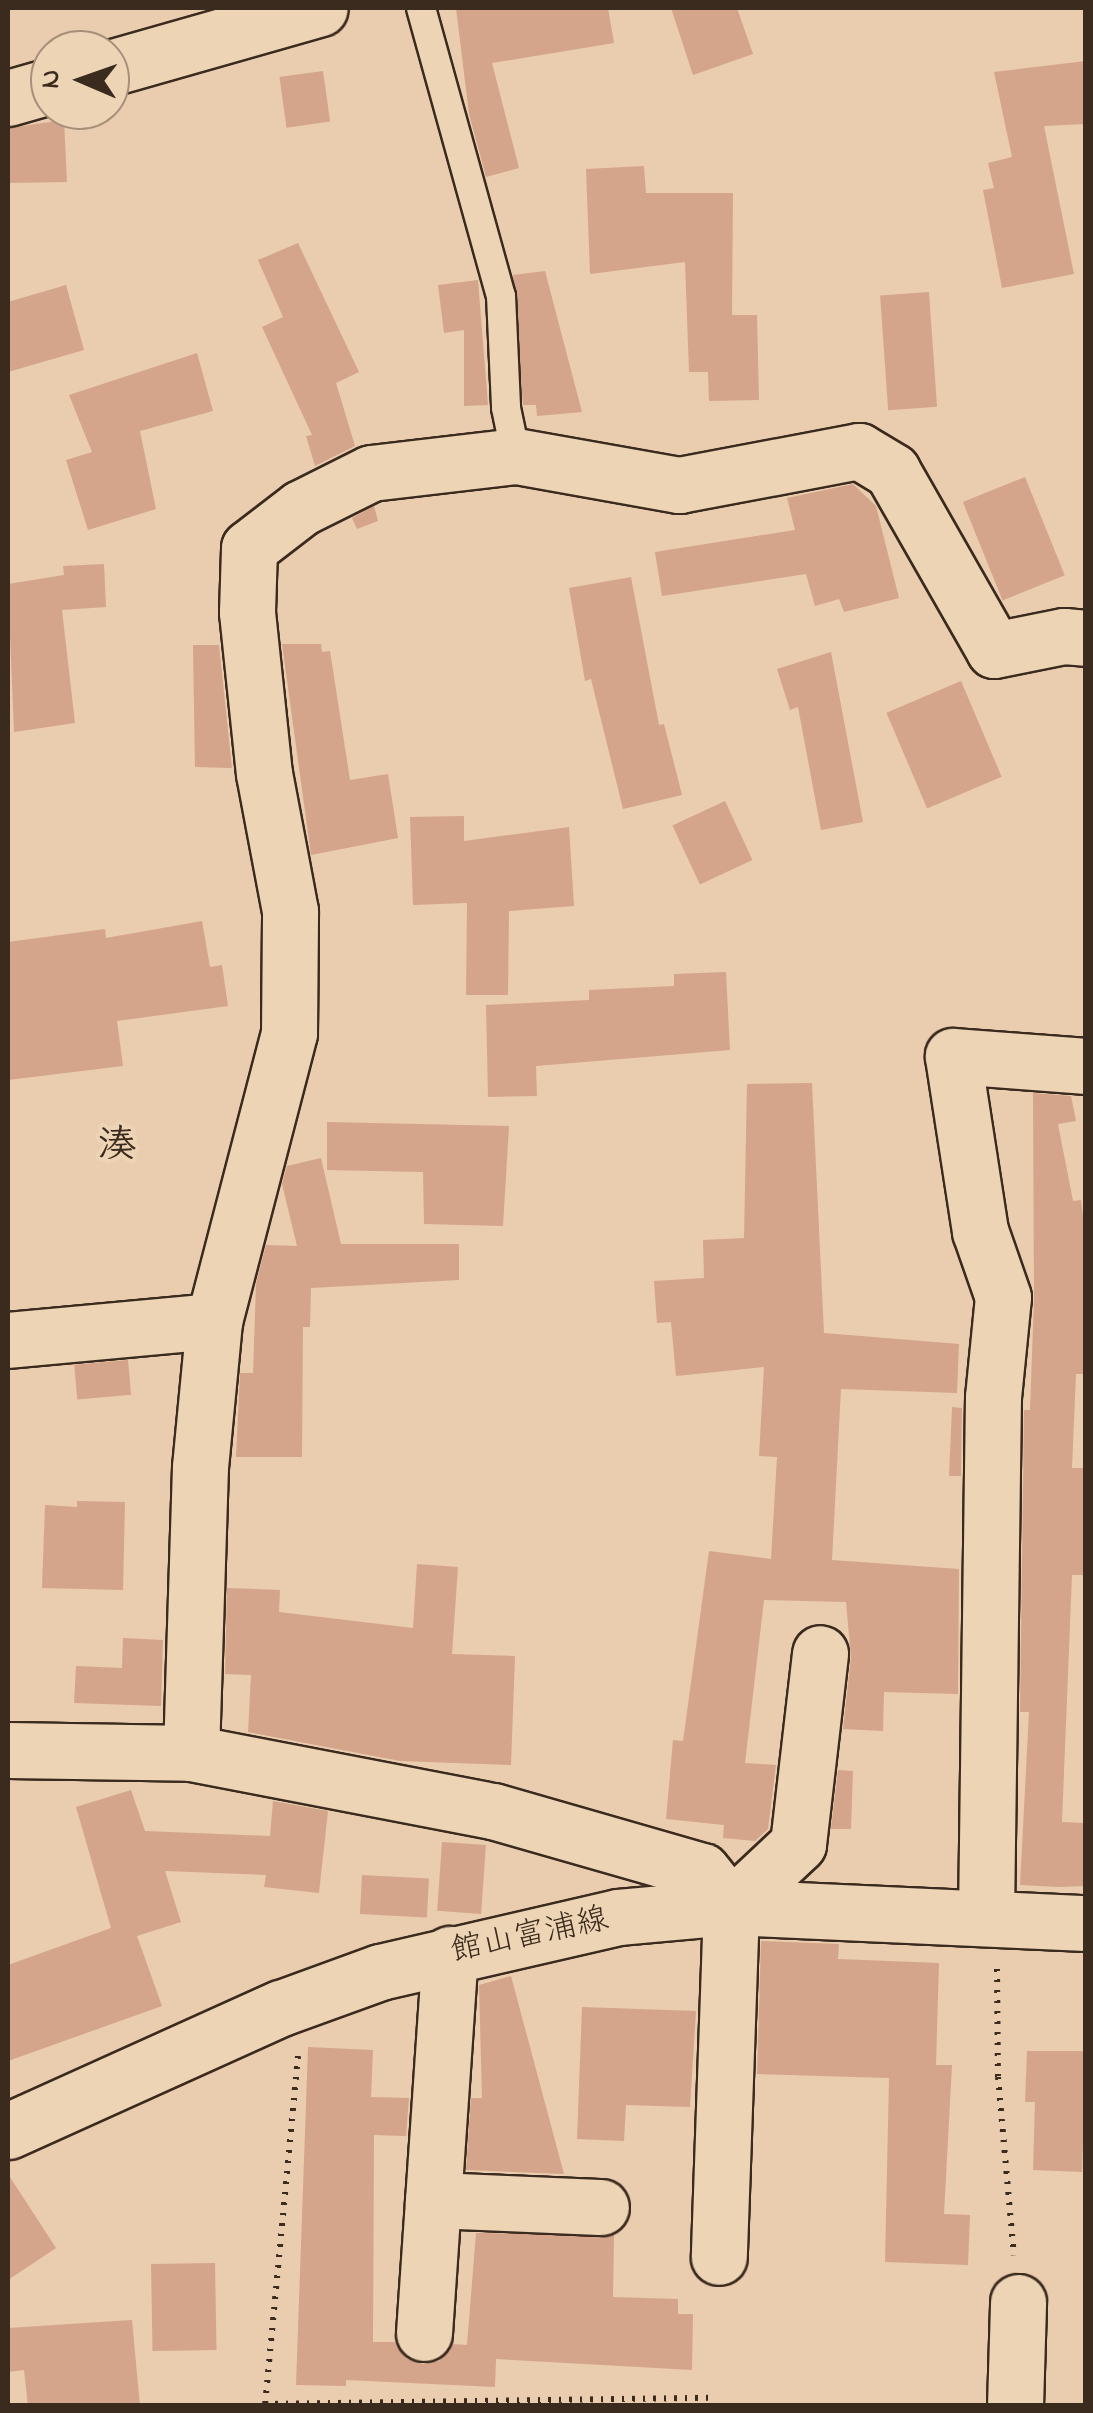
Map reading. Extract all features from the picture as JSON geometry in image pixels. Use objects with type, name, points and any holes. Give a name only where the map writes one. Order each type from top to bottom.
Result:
[{"type":"street","points":[[130,62],[320,8]]},
{"type":"street","points":[[190,1754],[200,1467],[214,1321],[289,1033],[290,911],[264,774],[247,612],[249,548],[301,508],[371,472],[516,456],[679,485],[859,450],[892,470],[994,650],[1064,636],[1086,638]]},
{"type":"street","points":[[986,1917],[993,1397],[1003,1296],[980,1231],[953,1056],[1086,1066]]},
{"type":"street","points":[[8,1340],[214,1321]]},
{"type":"street","points":[[731,1906],[798,1844],[820,1653]]},
{"type":"street","points":[[8,1750],[190,1754],[531,1822],[702,1871],[731,1906],[719,2256]]},
{"type":"street","name":"館山富浦線","points":[[8,2131],[282,2008],[450,1954],[618,1917],[731,1906],[1086,1923]]},
{"type":"street","points":[[424,2333],[450,1954]]},
{"type":"street","points":[[433,2200],[601,2207]]},
{"type":"street","points":[[1015,2406],[1018,2302]]},
{"type":"lane","points":[[421,8],[501,296],[506,408],[516,456]]},
{"type":"path","points":[[986,1917],[997,1947],[998,2078],[1018,2302]]},
{"type":"building","points":[[456,8],[608,8],[614,43],[492,63],[519,168],[486,177],[469,114]]},
{"type":"building","points":[[671,8],[737,8],[753,54],[693,75]]},
{"type":"building","points":[[1086,61],[1086,124],[1044,126],[1074,274],[1002,288],[983,190],[994,188],[988,163],[1012,157],[994,72]]},
{"type":"building","points":[[323,71],[330,122],[287,128],[279,77]]},
{"type":"building","points":[[30,125],[30,130],[64,130],[67,182],[8,183],[8,128]]},
{"type":"building","points":[[644,166],[646,193],[733,193],[732,315],[757,315],[759,400],[709,401],[708,372],[689,372],[685,262],[590,274],[586,169]]},
{"type":"building","points":[[298,243],[359,372],[336,383],[355,446],[315,466],[306,436],[312,435],[262,327],[283,317],[258,260]]},
{"type":"building","points":[[545,271],[582,412],[537,416],[536,405],[523,405],[513,275]]},
{"type":"building","points":[[478,280],[488,405],[464,406],[464,330],[444,333],[438,285]]},
{"type":"building","points":[[66,285],[84,350],[8,372],[8,302]]},
{"type":"building","points":[[929,292],[937,407],[888,410],[880,295]]},
{"type":"building","points":[[197,353],[213,411],[140,431],[156,509],[88,530],[66,460],[92,452],[69,395]]},
{"type":"building","points":[[1025,477],[1065,575],[1003,600],[963,502]]},
{"type":"building","points":[[853,484],[876,506],[899,598],[844,612],[839,599],[815,606],[806,574],[662,596],[655,552],[795,530],[787,498]]},
{"type":"building","points":[[374,506],[378,521],[357,529],[352,518]]},
{"type":"building","points":[[104,564],[106,607],[62,610],[75,723],[14,732],[8,584],[64,575],[63,566]]},
{"type":"building","points":[[631,577],[659,725],[664,724],[682,795],[623,809],[591,679],[585,681],[569,588]]},
{"type":"building","points":[[282,644],[321,644],[322,652],[330,651],[350,780],[388,774],[398,838],[311,855]]},
{"type":"building","points":[[193,645],[219,645],[232,768],[195,767]]},
{"type":"building","points":[[831,652],[863,822],[821,830],[798,707],[790,710],[777,669]]},
{"type":"building","points":[[961,681],[1002,777],[927,808],[886,713]]},
{"type":"building","points":[[725,801],[752,860],[700,884],[672,826]]},
{"type":"building","points":[[464,816],[464,841],[569,827],[574,906],[509,911],[508,995],[466,995],[467,903],[413,905],[410,817]]},
{"type":"building","points":[[202,921],[210,967],[222,965],[228,1006],[117,1021],[123,1066],[8,1080],[8,942],[105,929],[106,938]]},
{"type":"building","points":[[726,972],[730,1050],[536,1066],[537,1096],[488,1097],[486,1005],[589,1000],[589,990],[674,986],[674,974]]},
{"type":"building","points":[[812,1083],[824,1333],[959,1344],[957,1393],[841,1389],[832,1560],[959,1569],[958,1694],[884,1692],[883,1731],[843,1729],[851,1657],[846,1602],[764,1600],[745,1763],[776,1765],[768,1829],[755,1841],[723,1838],[724,1825],[666,1819],[673,1740],[683,1741],[709,1551],[771,1559],[777,1457],[759,1456],[764,1367],[676,1376],[671,1322],[657,1323],[654,1281],[704,1278],[703,1240],[744,1238],[747,1084]]},
{"type":"building","points":[[1033,1093],[1071,1096],[1076,1121],[1058,1124],[1073,1201],[1081,1200],[1086,1242],[1086,1374],[1076,1374],[1072,1468],[1086,1468],[1086,1575],[1072,1575],[1062,1822],[1086,1823],[1086,1886],[1020,1885],[1029,1712],[1020,1712],[1024,1410],[1030,1410],[1034,1300]]},
{"type":"building","points":[[327,1122],[509,1126],[503,1226],[424,1224],[423,1172],[327,1170]]},
{"type":"building","points":[[321,1158],[341,1244],[459,1244],[459,1280],[311,1288],[310,1327],[303,1327],[302,1457],[236,1457],[240,1373],[253,1373],[256,1284],[266,1245],[297,1246],[282,1184],[287,1166]]},
{"type":"building","points":[[128,1360],[131,1395],[77,1400],[74,1365]]},
{"type":"building","points":[[952,1407],[962,1408],[961,1476],[949,1476]]},
{"type":"building","points":[[77,1501],[125,1502],[123,1590],[42,1588],[45,1505],[77,1507]]},
{"type":"building","points":[[417,1564],[458,1567],[452,1654],[515,1656],[511,1765],[400,1761],[248,1732],[251,1675],[225,1674],[227,1588],[280,1590],[279,1612],[413,1628]]},
{"type":"building","points":[[123,1638],[163,1640],[161,1706],[74,1703],[76,1666],[122,1668]]},
{"type":"building","points":[[838,1770],[853,1771],[851,1829],[831,1829]]},
{"type":"building","points":[[131,1790],[145,1831],[270,1836],[273,1801],[328,1811],[319,1893],[264,1887],[266,1875],[165,1871],[181,1922],[137,1936],[162,2006],[8,2061],[8,1965],[111,1928],[76,1807]]},
{"type":"building","points":[[442,1842],[486,1845],[481,1914],[437,1911]]},
{"type":"building","points":[[362,1875],[429,1879],[427,1917],[360,1914]]},
{"type":"building","points":[[761,1941],[839,1944],[838,1959],[939,1963],[936,2065],[952,2065],[944,2214],[970,2215],[968,2265],[885,2262],[889,2078],[757,2074]]},
{"type":"building","points":[[511,1976],[564,2174],[466,2170],[471,2098],[482,2098],[479,1985]]},
{"type":"building","points":[[582,2007],[696,2011],[690,2107],[626,2105],[624,2141],[577,2139]]},
{"type":"building","points":[[308,2047],[373,2050],[371,2097],[409,2098],[406,2136],[374,2135],[373,2342],[395,2342],[406,2358],[423,2364],[439,2361],[452,2344],[467,2345],[476,2233],[614,2235],[613,2297],[678,2299],[678,2314],[693,2314],[692,2370],[496,2359],[495,2387],[346,2380],[346,2386],[296,2385]]},
{"type":"building","points":[[1027,2051],[1086,2051],[1082,2172],[1033,2170],[1035,2102],[1025,2102]]},
{"type":"building","points":[[8,2174],[56,2248],[8,2280]]},
{"type":"building","points":[[215,2263],[217,2350],[153,2351],[151,2264]]},
{"type":"building","points":[[132,2320],[140,2406],[28,2406],[24,2370],[8,2372],[8,2328]]},
{"type":"district","name":"湊","points":[[117,1148]]}]
